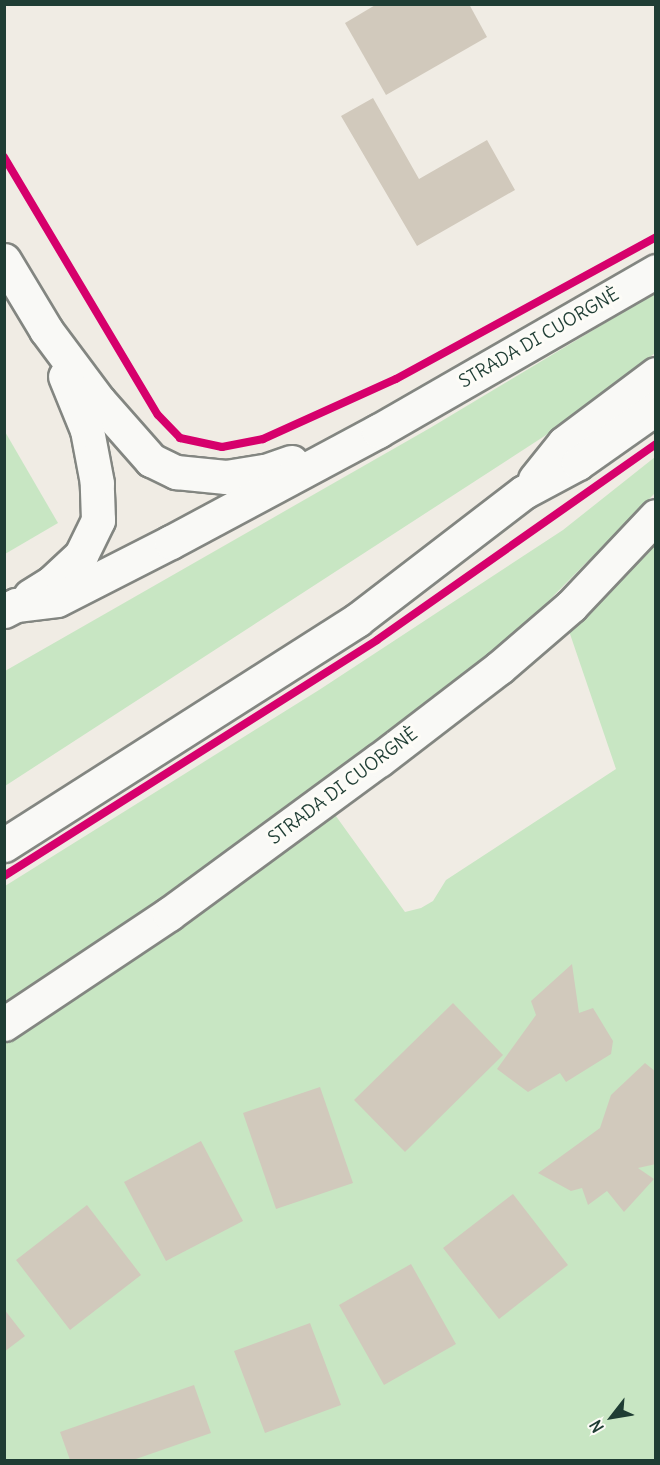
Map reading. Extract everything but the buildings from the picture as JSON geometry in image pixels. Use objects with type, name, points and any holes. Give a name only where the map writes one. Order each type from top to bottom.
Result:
[{"type":"street","points":[[4,260],[46,330],[99,401],[151,460],[176,472],[226,477],[265,471],[378,431]]},
{"type":"street","name":"STRADA DI CUORGNÈ","points":[[10,608],[57,600],[378,431],[656,271]]},
{"type":"street","points":[[10,608],[52,582],[81,555],[98,520],[97,483],[87,430],[46,330]]},
{"type":"street","points":[[524,492],[564,443],[656,374]]},
{"type":"street","points":[[4,845],[357,620],[524,492],[578,463],[656,408]]},
{"type":"street","name":"STRADA DI CUORGNÈ","points":[[4,1024],[178,908],[379,760],[499,668],[571,606],[656,516]]},
{"type":"green space","points":[[655,293],[655,353],[560,426],[5,786],[5,671],[430,428]]},
{"type":"green space","points":[[4,430],[58,523],[5,554],[4,554]]},
{"type":"green space","points":[[655,457],[655,493],[506,644],[205,870],[5,1003],[5,886],[319,690],[563,530]]},
{"type":"green space","points":[[655,538],[655,1460],[5,1460],[4,1042],[333,812],[405,912],[421,908],[433,901],[446,880],[616,769],[569,631]]},
{"type":"cycle path","points":[[4,157],[158,415],[180,438],[222,447],[263,439],[396,379],[656,237]]},
{"type":"cycle path","points":[[4,876],[377,640],[656,444]]}]
